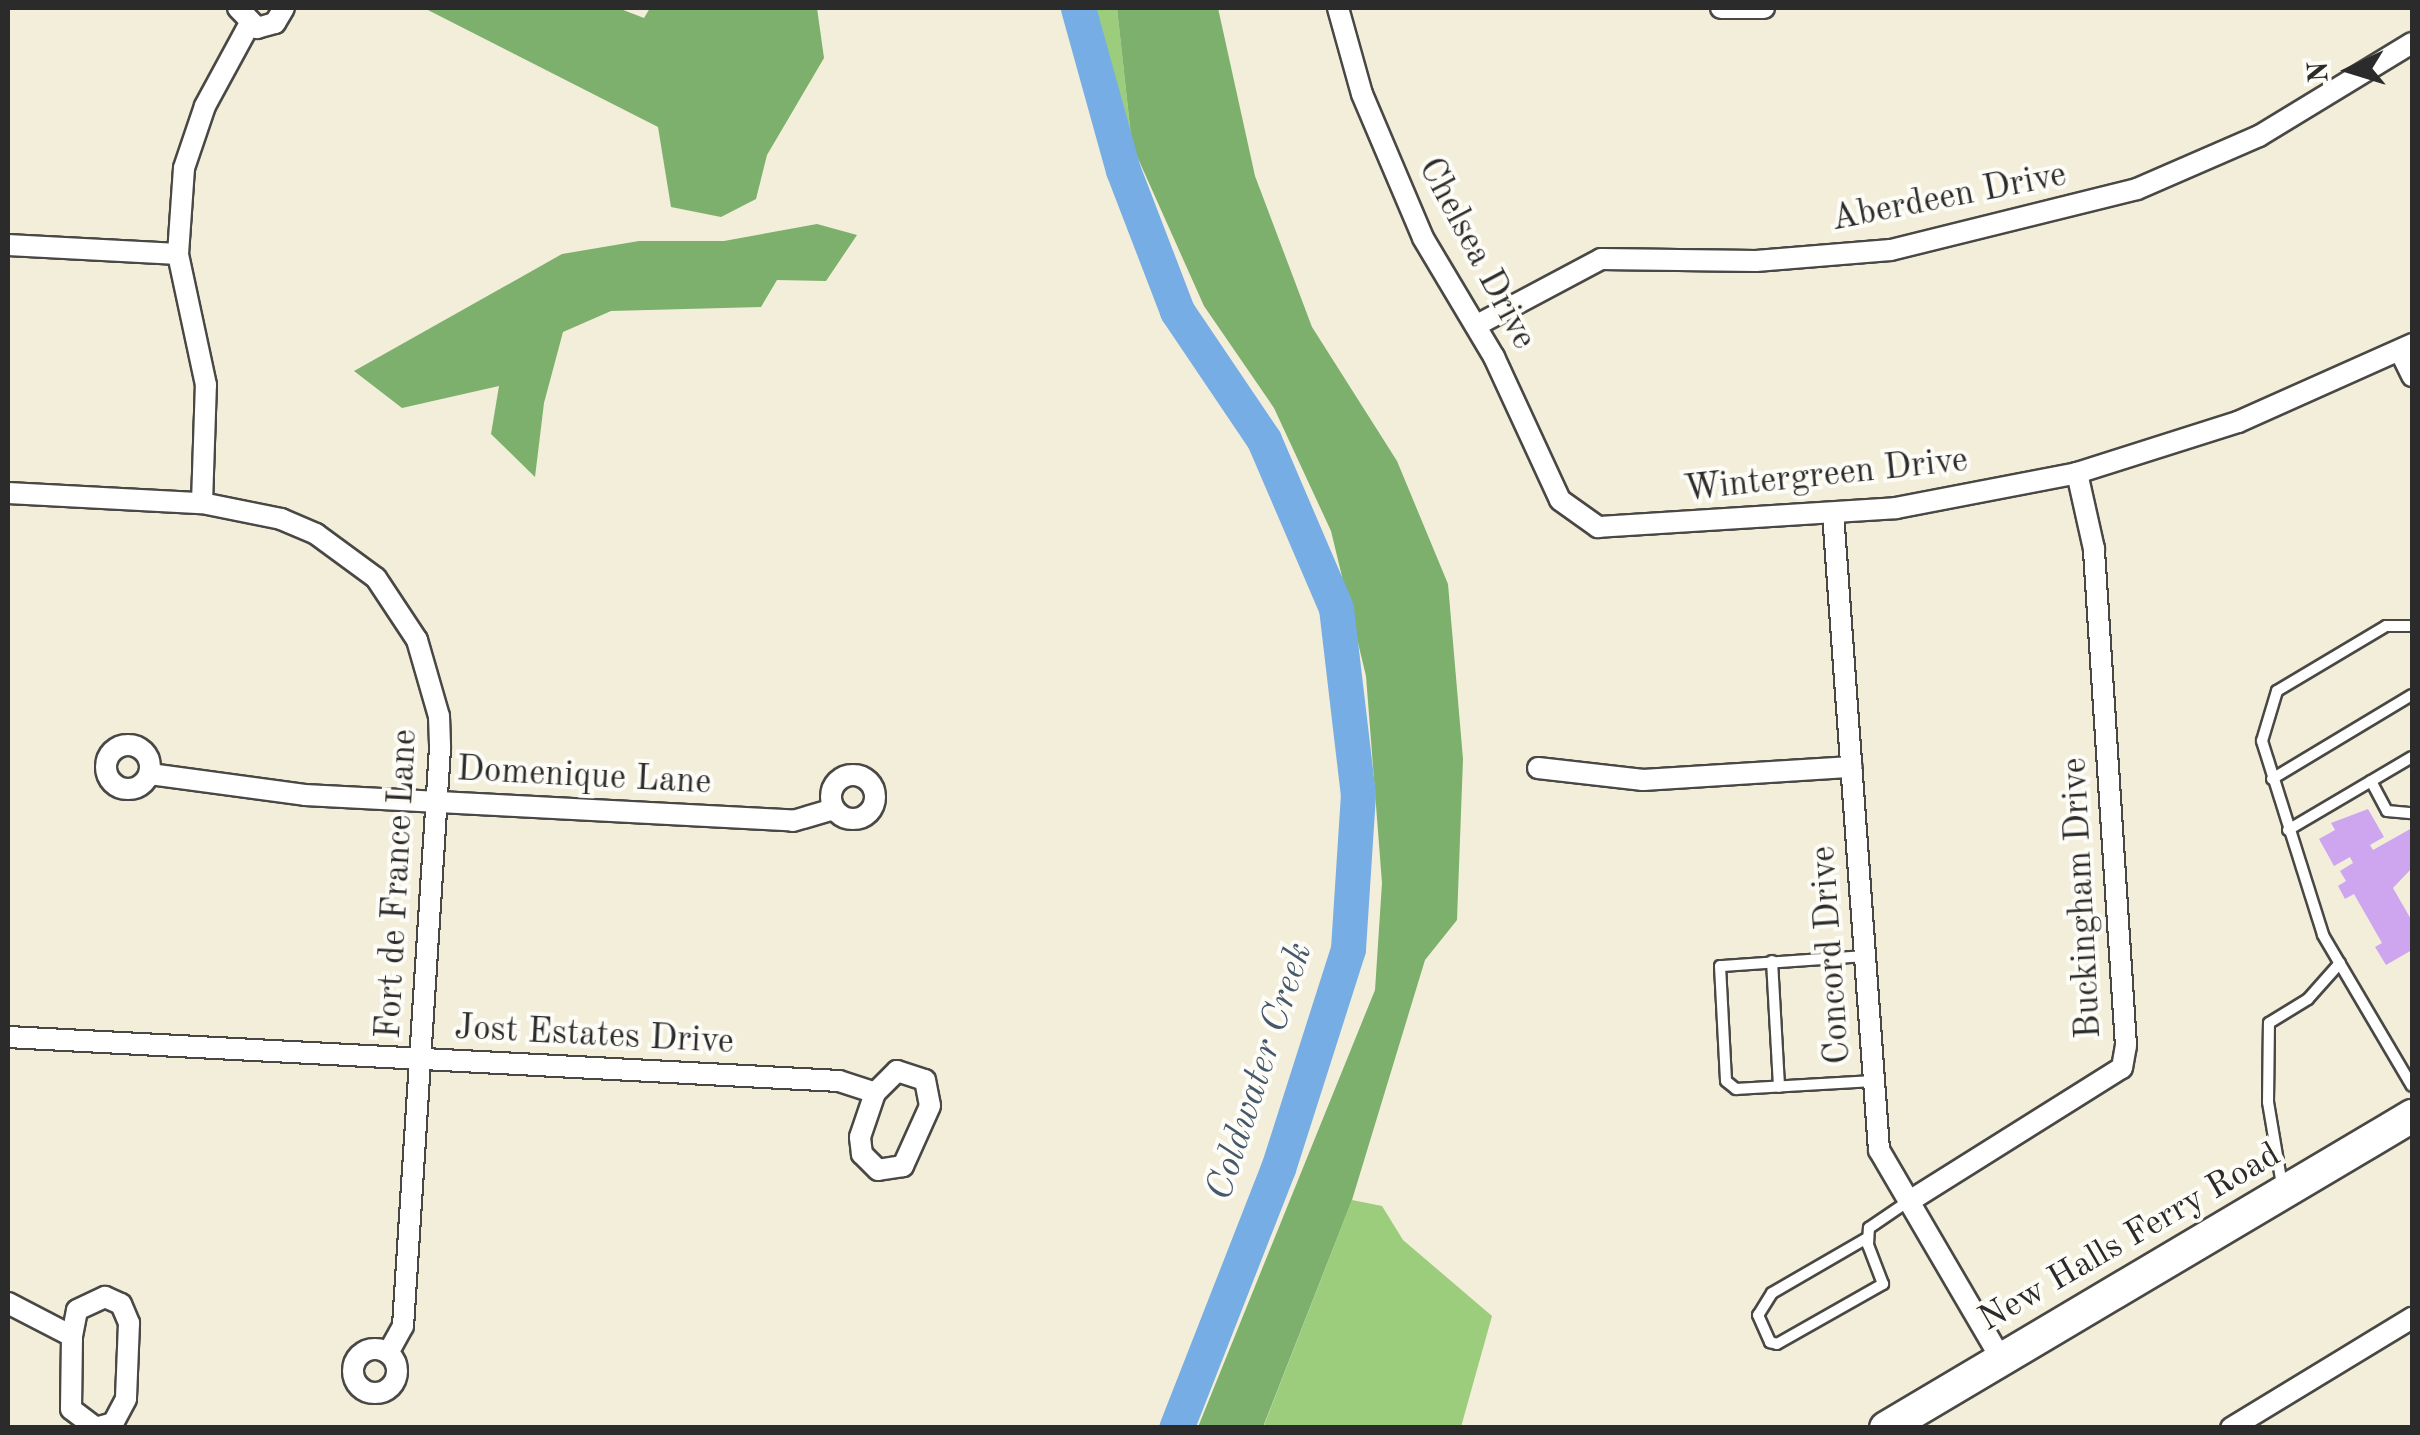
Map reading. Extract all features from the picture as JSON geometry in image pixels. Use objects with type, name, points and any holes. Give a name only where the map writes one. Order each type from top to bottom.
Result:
[{"type":"main road","name":"New Halls Ferry Road","points":[[1891,1426],[2285,1196],[2412,1116]]},
{"type":"street","points":[[202,503],[206,385],[178,254],[191,136],[243,16],[266,27],[284,8]]},
{"type":"street","name":"Chelsea Drive","points":[[1338,8],[1362,94],[1408,208],[1477,325],[1555,491],[1580,520]]},
{"type":"street","points":[[1721,8],[1764,8]]},
{"type":"street","name":"Aberdeen Drive","points":[[1477,325],[1601,259],[1756,262],[1892,250],[2138,189],[2260,136],[2412,44]]},
{"type":"street","points":[[8,245],[178,254]]},
{"type":"street","points":[[2406,348],[2412,376]]},
{"type":"street","name":"Wintergreen Drive","points":[[1580,520],[1613,528],[1833,513],[1956,498],[2077,474],[2238,422],[2406,348]]},
{"type":"street","name":"Buckingham Drive","points":[[1908,1202],[2107,1082],[2124,1057],[2094,550],[2077,474]]},
{"type":"street","name":"Fort de France Lane","points":[[8,493],[246,508],[316,534],[385,590],[410,626],[439,716],[422,1059],[403,1326],[388,1353]]},
{"type":"street","name":"Concord Drive","points":[[1833,513],[1879,1150],[2001,1359]]},
{"type":"street","points":[[1538,768],[1643,780],[1852,767]]},
{"type":"street","name":"Domenique Lane","points":[[150,774],[305,795],[792,821],[834,809]]},
{"type":"street","name":"Jost Estates Drive","points":[[8,1037],[838,1081],[876,1094]]},
{"type":"street","points":[[897,1072],[914,1072],[931,1093],[911,1154],[889,1170],[878,1170],[862,1154],[860,1137],[876,1094],[897,1072]]},
{"type":"street","points":[[90,1299],[120,1304],[129,1323],[122,1414],[96,1428],[71,1410],[72,1336],[77,1310],[90,1299]]},
{"type":"street","points":[[8,1303],[72,1336]]},
{"type":"street","points":[[2232,1428],[2412,1318]]},
{"type":"lane","points":[[2412,626],[2386,626],[2277,690],[2262,741],[2323,934],[2412,1086]]},
{"type":"lane","points":[[2272,779],[2412,695]]},
{"type":"lane","points":[[2288,830],[2412,757]]},
{"type":"lane","points":[[2371,781],[2388,811],[2412,813]]},
{"type":"lane","points":[[1864,956],[1725,963],[1720,990],[1727,1085],[1779,1087],[1873,1081]]},
{"type":"lane","points":[[1772,961],[1779,1087]]},
{"type":"lane","points":[[2285,1196],[2268,1102],[2268,1023],[2308,999],[2340,963]]},
{"type":"lane","points":[[1867,1238],[1772,1293],[1759,1310],[1770,1342],[1778,1344],[1880,1287],[1883,1276],[1867,1238],[1872,1223],[1908,1202]]},
{"type":"green space","points":[[424,8],[618,8],[644,18],[650,8],[817,8],[824,58],[767,155],[756,199],[721,217],[671,207],[658,127]]},
{"type":"green space","points":[[1086,8],[1117,8],[1132,145],[1092,38]]},
{"type":"green space","points":[[1117,8],[1218,8],[1255,176],[1312,327],[1397,461],[1448,584],[1463,759],[1457,920],[1425,960],[1352,1200],[1263,1427],[1198,1427],[1375,990],[1382,883],[1366,676],[1331,531],[1274,408],[1204,306],[1132,145]]},
{"type":"green space","points":[[817,224],[857,235],[826,281],[777,280],[761,307],[611,311],[563,332],[544,403],[535,477],[491,434],[499,386],[402,408],[354,371],[562,254],[639,241],[724,241]]},
{"type":"green space","points":[[1352,1200],[1382,1206],[1403,1240],[1492,1316],[1461,1427],[1263,1428]]},
{"type":"building","points":[[2368,809],[2384,837],[2370,845],[2373,850],[2412,828],[2412,868],[2393,888],[2412,921],[2412,950],[2386,965],[2375,947],[2382,943],[2354,894],[2345,899],[2338,886],[2346,881],[2340,871],[2353,863],[2350,857],[2334,866],[2319,839],[2335,830],[2331,823]]},
{"type":"waterway","name":"Coldwater Creek","points":[[1078,8],[1123,170],[1177,311],[1264,440],[1336,608],[1358,794],[1348,949],[1278,1168],[1176,1428]]}]
